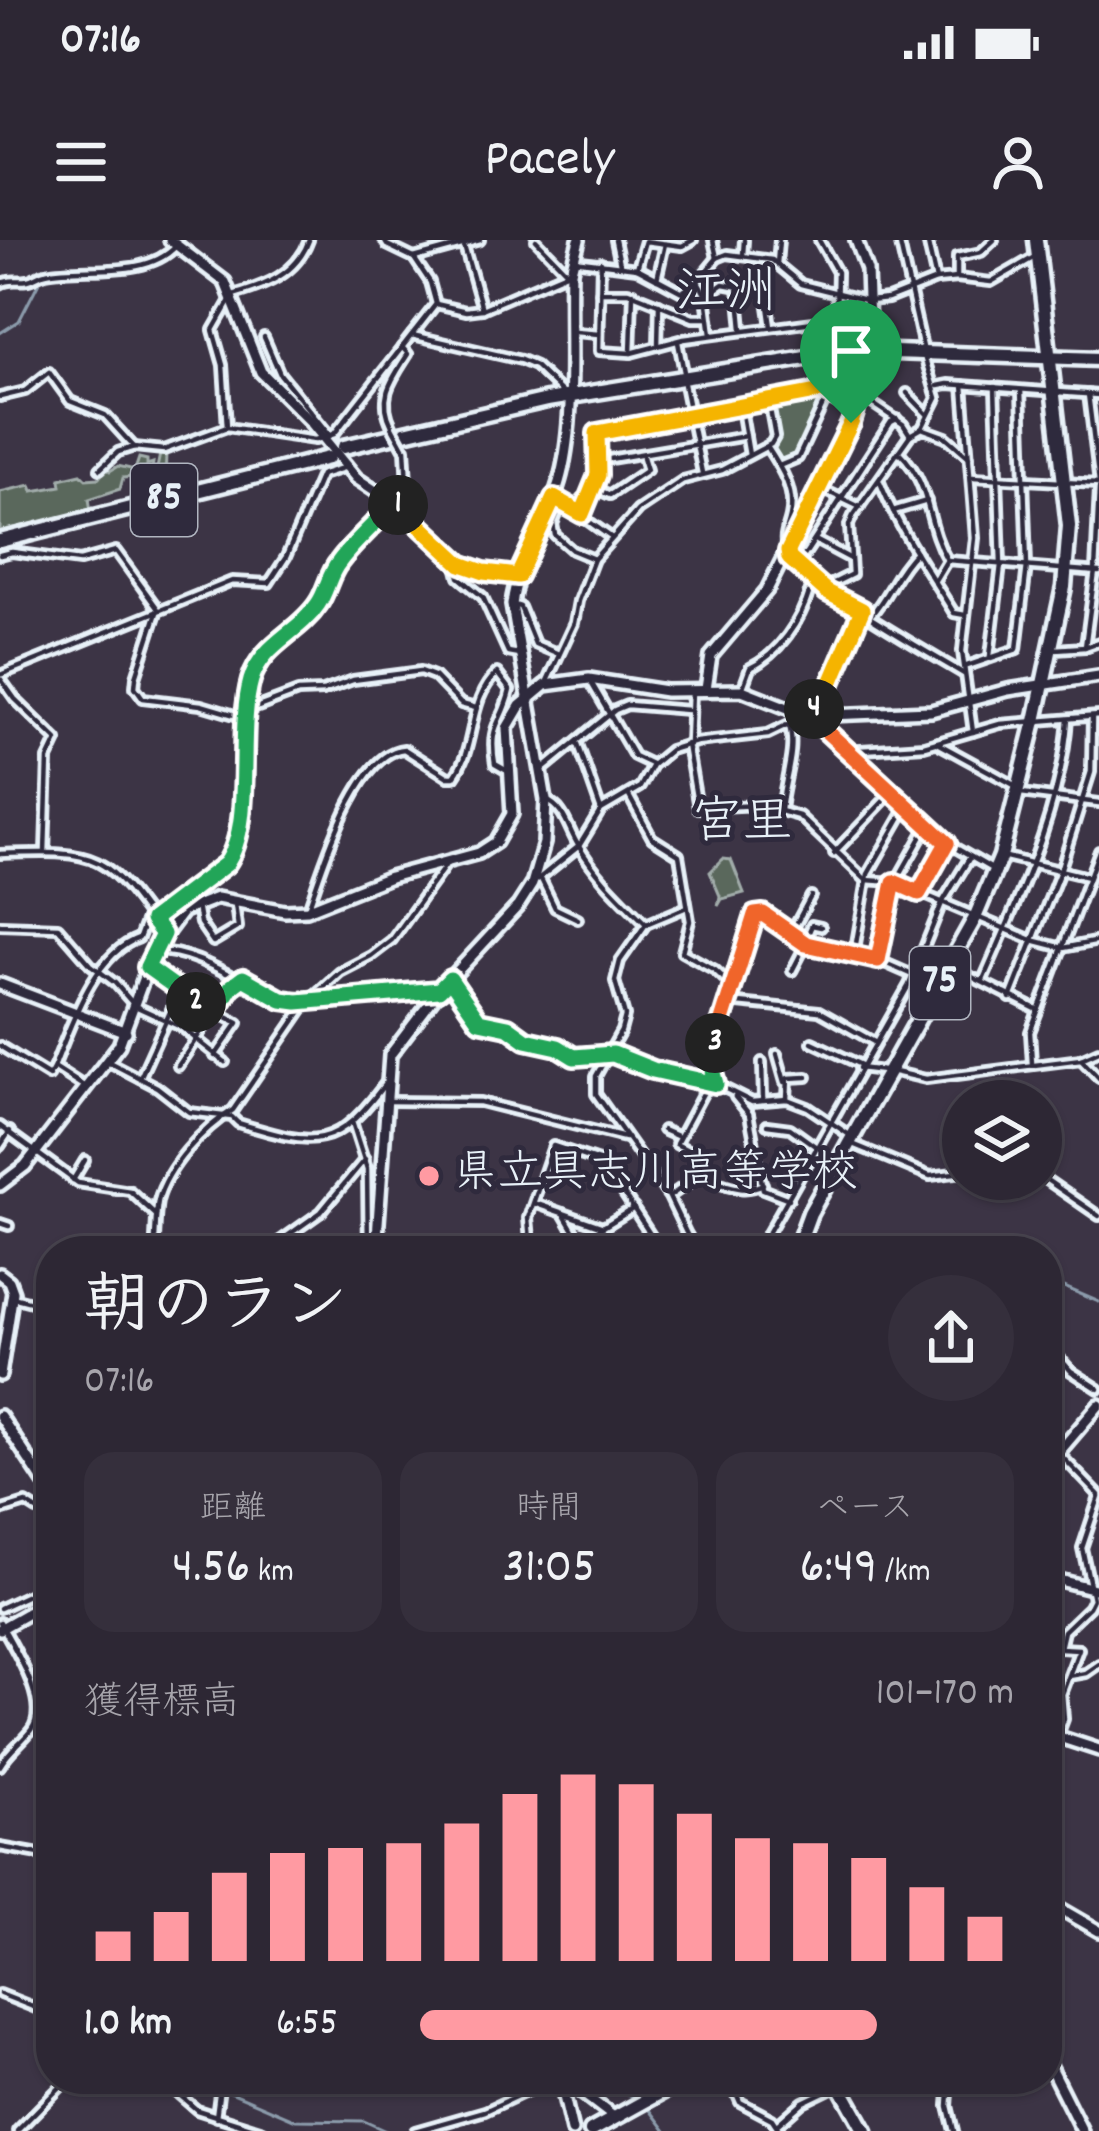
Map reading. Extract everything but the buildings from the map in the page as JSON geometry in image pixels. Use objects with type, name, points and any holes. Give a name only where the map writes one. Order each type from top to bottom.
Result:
[{"type":"main road","points":[[374,1236],[390,1055],[439,990],[537,882],[546,800],[512,605],[518,576],[558,500],[564,465],[572,265],[579,240]]},
{"type":"main road","points":[[706,689],[714,651],[762,597],[858,401],[867,356],[869,301],[867,270],[856,240]]},
{"type":"main road","name":"75","points":[[802,1236],[975,918],[1000,856],[1035,722],[1066,568],[1069,526],[1036,240]]},
{"type":"main road","points":[[173,243],[216,273],[233,295],[261,372],[327,446],[346,456],[363,484],[394,503],[455,560],[484,572],[518,576]]},
{"type":"main road","points":[[346,456],[442,428],[567,401],[867,356],[1099,362]]},
{"type":"main road","name":"85","points":[[0,538],[327,446]]},
{"type":"main road","points":[[0,1185],[26,1166],[107,1061],[126,1032],[154,950],[177,916],[196,903],[217,898],[285,911],[308,910],[390,877],[489,848],[512,814],[506,734],[512,715],[545,685],[589,679],[652,690],[742,690],[809,715],[908,713],[1025,686],[1041,690],[1099,676]]},
{"type":"main road","points":[[0,984],[126,1032]]},
{"type":"main road","points":[[0,1274],[9,1281],[12,1298],[0,1375]]},
{"type":"main road","points":[[1062,1448],[1099,1405]]},
{"type":"main road","points":[[0,1416],[36,1470]]},
{"type":"main road","points":[[1062,1581],[1094,1589]]},
{"type":"main road","points":[[1,1626],[36,1608]]},
{"type":"main road","points":[[1062,1735],[1099,1750]]},
{"type":"main road","points":[[1062,1910],[1099,1931]]},
{"type":"main road","points":[[1062,2091],[1082,2131]]},
{"type":"main road","points":[[559,2094],[572,2131]]},
{"type":"main road","points":[[584,2094],[615,2118]]},
{"type":"main road","points":[[591,2131],[658,2094]]},
{"type":"main road","points":[[845,2094],[865,2131]]},
{"type":"street","points":[[227,427],[223,365],[213,330],[233,295],[259,288],[295,267],[309,240]]},
{"type":"street","points":[[383,240],[414,258],[430,282],[436,304]]},
{"type":"street","points":[[414,258],[481,240]]},
{"type":"street","points":[[615,240],[620,263]]},
{"type":"street","points":[[637,268],[645,241],[682,246],[693,240]]},
{"type":"street","points":[[713,240],[717,258]]},
{"type":"street","points":[[743,255],[744,240]]},
{"type":"street","points":[[777,264],[779,240]]},
{"type":"street","points":[[601,262],[601,353],[631,353],[678,340],[836,319],[838,272],[821,240]]},
{"type":"street","points":[[742,690],[750,668],[764,661],[803,613],[810,590],[852,574],[849,525],[910,435],[922,428],[937,398],[899,240]]},
{"type":"street","points":[[927,240],[936,280]]},
{"type":"street","points":[[957,278],[958,257],[981,252],[994,240]]},
{"type":"street","points":[[538,241],[562,270],[572,265]]},
{"type":"street","points":[[0,284],[43,273],[156,260],[166,257],[173,243]]},
{"type":"street","points":[[657,279],[665,244]]},
{"type":"street","points":[[464,246],[482,309]]},
{"type":"street","points":[[436,304],[482,309],[572,265],[601,262],[637,268],[682,292],[717,258],[743,255],[777,264],[801,284],[869,301],[888,299],[936,280],[991,282],[1038,255]]},
{"type":"street","points":[[698,281],[706,296],[711,335]]},
{"type":"street","points":[[706,296],[723,284],[766,292],[771,327]]},
{"type":"street","points":[[738,287],[742,331]]},
{"type":"street","points":[[600,292],[633,293],[693,318],[708,318]]},
{"type":"street","points":[[631,353],[633,293]]},
{"type":"street","points":[[327,446],[436,304]]},
{"type":"street","points":[[658,346],[659,304]]},
{"type":"street","points":[[569,332],[599,334]]},
{"type":"street","points":[[412,335],[521,360],[535,366],[567,401]]},
{"type":"street","points":[[264,337],[280,374],[327,446]]},
{"type":"street","points":[[678,340],[702,474]]},
{"type":"street","points":[[0,1046],[49,1076],[76,1012],[121,944],[139,938],[150,917],[226,864],[233,854],[239,830],[245,715],[251,680],[262,655],[314,610],[338,563],[407,484],[404,448],[383,410],[383,396],[408,353],[402,347]]},
{"type":"street","points":[[0,397],[26,391],[49,372],[66,398],[105,415],[134,448]]},
{"type":"street","points":[[963,385],[974,538],[962,651],[974,732]]},
{"type":"street","points":[[935,387],[1099,395]]},
{"type":"street","points":[[990,658],[1001,565],[995,387]]},
{"type":"street","points":[[964,671],[1017,649],[1027,566],[1021,390]]},
{"type":"street","points":[[779,466],[799,458],[825,392]]},
{"type":"street","points":[[582,514],[597,461],[597,433],[825,392],[897,419],[910,435]]},
{"type":"street","points":[[907,393],[928,416]]},
{"type":"street","points":[[1085,647],[1097,572],[1099,485],[1088,394]]},
{"type":"street","points":[[545,685],[574,623],[594,559],[638,510],[683,480],[722,470],[767,447],[775,436],[769,404]]},
{"type":"street","points":[[741,408],[749,455]]},
{"type":"street","points":[[798,565],[897,419]]},
{"type":"street","points":[[100,469],[118,452],[164,450],[227,427],[327,446]]},
{"type":"street","points":[[922,428],[946,436],[969,457]]},
{"type":"street","points":[[597,461],[746,436]]},
{"type":"street","points":[[767,447],[789,482],[792,513],[783,536],[789,558],[824,588],[964,671]]},
{"type":"street","points":[[592,487],[610,495],[647,470],[642,454]]},
{"type":"street","points":[[900,454],[921,477],[932,532],[947,560]]},
{"type":"street","points":[[45,852],[48,759],[57,740],[15,699],[0,677],[232,581],[269,583],[286,557],[321,475],[346,456]]},
{"type":"street","points":[[972,476],[1099,485]]},
{"type":"street","points":[[880,481],[893,512],[954,613],[965,615]]},
{"type":"street","points":[[819,488],[860,507]]},
{"type":"street","points":[[594,559],[572,550],[555,535],[558,500],[612,538]]},
{"type":"street","points":[[893,512],[926,501]]},
{"type":"street","points":[[792,513],[804,518]]},
{"type":"street","points":[[817,541],[851,559]]},
{"type":"street","points":[[0,555],[12,552],[80,561],[116,551],[158,609]]},
{"type":"street","points":[[871,615],[887,597],[901,566],[916,551]]},
{"type":"street","points":[[455,560],[459,577],[483,597],[508,652],[518,654]]},
{"type":"street","points":[[947,560],[1097,572]]},
{"type":"street","points":[[935,580],[947,560]]},
{"type":"street","points":[[512,605],[520,607],[535,644],[559,654]]},
{"type":"street","points":[[158,609],[136,677],[135,687],[143,698],[245,715],[298,692],[421,671],[434,676],[461,704],[476,708]]},
{"type":"street","points":[[578,919],[555,908],[537,882],[579,846],[601,810],[629,796],[670,750],[768,734],[809,715],[814,702],[828,690],[862,610]]},
{"type":"street","points":[[1051,649],[1099,642]]},
{"type":"street","points":[[308,910],[329,846],[363,780],[387,754],[404,749],[448,777],[454,776],[464,764],[476,708],[497,674],[510,690],[492,727],[492,744],[496,764],[509,772]]},
{"type":"street","points":[[589,679],[634,756],[652,765]]},
{"type":"street","points":[[692,691],[688,744],[698,808],[733,803],[781,811],[808,821],[834,853],[866,880],[894,882],[1032,940],[1063,948],[1099,941]]},
{"type":"street","points":[[542,770],[628,705],[688,710]]},
{"type":"street","points":[[809,715],[947,843],[995,871]]},
{"type":"street","points":[[845,751],[937,743],[1000,724],[1095,716],[1091,772],[1083,801],[1010,998]]},
{"type":"street","points":[[982,980],[1034,862],[1064,769],[1068,719]]},
{"type":"street","points":[[781,811],[784,772],[792,754],[789,726]]},
{"type":"street","points":[[937,743],[1018,790],[1099,803]]},
{"type":"street","points":[[578,744],[601,810]]},
{"type":"street","points":[[834,853],[892,792]]},
{"type":"street","points":[[629,796],[652,838],[679,855],[690,921],[682,952],[715,970],[733,987]]},
{"type":"street","points":[[546,800],[562,813],[606,885],[646,924]]},
{"type":"street","points":[[854,955],[866,880],[907,806]]},
{"type":"street","points":[[878,960],[894,882],[928,826]]},
{"type":"street","points":[[919,893],[947,843]]},
{"type":"street","points":[[1032,1063],[1030,1032],[1099,851]]},
{"type":"street","points":[[0,854],[76,854],[110,867],[163,934]]},
{"type":"street","points":[[1000,856],[1090,877]]},
{"type":"street","points":[[767,1236],[914,974],[942,903],[970,857]]},
{"type":"street","points":[[156,1236],[156,1215],[167,1181],[196,1141],[233,1110],[308,1001],[340,972],[392,940],[448,862]]},
{"type":"street","points":[[790,934],[811,896]]},
{"type":"street","points":[[196,903],[200,923],[213,942],[238,927],[232,900]]},
{"type":"street","points":[[686,907],[646,924],[615,972],[625,1016],[596,1076],[596,1094],[669,1197],[688,1236]]},
{"type":"street","points":[[705,1159],[676,1144],[712,1084],[710,1054],[755,915],[763,914],[805,944],[878,960],[938,986]]},
{"type":"street","points":[[0,925],[58,927],[135,1006],[225,1062]]},
{"type":"street","points":[[792,971],[812,926],[821,928]]},
{"type":"street","points":[[154,950],[170,951],[243,978],[282,1000],[439,990]]},
{"type":"street","points":[[950,966],[1038,1010]]},
{"type":"street","points":[[147,967],[179,992],[238,1025],[215,1056]]},
{"type":"street","points":[[178,1066],[231,987],[243,978]]},
{"type":"street","points":[[450,979],[479,1021],[508,1027],[526,1040],[558,1047],[574,1057],[606,1053],[712,1084],[752,1102],[787,1099],[831,1120],[851,1141],[930,1176],[942,1175]]},
{"type":"street","points":[[140,1078],[169,1023],[179,992]]},
{"type":"street","points":[[728,1003],[819,1011],[874,1042]]},
{"type":"street","points":[[812,1042],[860,1067],[926,1079],[1082,1059],[1099,1051]]},
{"type":"street","points":[[777,1054],[787,1099]]},
{"type":"street","points":[[1082,1059],[1099,1078]]},
{"type":"street","points":[[107,1061],[189,1112],[222,1117],[299,1142],[320,1138],[352,1122],[388,1078]]},
{"type":"street","points":[[762,1062],[763,1101]]},
{"type":"street","points":[[54,1067],[85,1087]]},
{"type":"street","points":[[785,1082],[795,1075],[807,1077]]},
{"type":"street","points":[[732,1092],[749,1114],[764,1189],[789,1199]]},
{"type":"street","points":[[387,1101],[480,1102],[625,1138]]},
{"type":"street","points":[[352,1122],[364,1159],[371,1236]]},
{"type":"street","points":[[767,1125],[790,1128],[817,1148]]},
{"type":"street","points":[[0,1126],[73,1180],[130,1191],[156,1215]]},
{"type":"street","points":[[663,1130],[679,1137]]},
{"type":"street","points":[[0,1146],[10,1131]]},
{"type":"street","points":[[530,1236],[528,1218],[553,1147],[604,1162],[652,1236]]},
{"type":"street","points":[[288,1236],[321,1212],[364,1159]]},
{"type":"street","points":[[73,1180],[85,1160]]},
{"type":"street","points":[[669,1197],[697,1178],[736,1190],[763,1184]]},
{"type":"street","points":[[1062,1190],[1099,1216]]},
{"type":"street","points":[[533,1202],[603,1227]]},
{"type":"street","points":[[589,1236],[634,1208]]},
{"type":"street","points":[[563,1213],[576,1236]]},
{"type":"street","points":[[0,1223],[9,1226]]},
{"type":"street","points":[[12,1298],[36,1304]]},
{"type":"street","points":[[1062,1360],[1078,1377],[1099,1388]]},
{"type":"street","points":[[1062,1459],[1099,1496],[1082,1548],[1093,1598],[1062,1640]]},
{"type":"street","points":[[0,1510],[26,1504],[36,1509]]},
{"type":"street","points":[[0,1608],[36,1591]]},
{"type":"street","points":[[0,1766],[10,1749],[34,1727],[35,1697],[1,1626]]},
{"type":"street","points":[[0,1644],[8,1640]]},
{"type":"street","points":[[1062,1648],[1079,1649],[1062,1694]]},
{"type":"street","points":[[1070,1676],[1087,1673],[1099,1664]]},
{"type":"street","points":[[0,1847],[36,1853]]},
{"type":"street","points":[[0,1994],[36,2008]]},
{"type":"street","points":[[17,2131],[53,2094]]},
{"type":"street","points":[[176,2094],[216,2117],[262,2131]]},
{"type":"street","points":[[216,2117],[219,2094]]},
{"type":"street","points":[[415,2131],[485,2111],[523,2094]]},
{"type":"street","points":[[737,2094],[740,2102],[779,2127],[816,2094]]},
{"type":"street","points":[[949,2094],[954,2131]]},
{"type":"street","points":[[232,2131],[235,2122]]},
{"type":"green space","points":[[822,391],[827,396],[797,458],[779,466],[768,448],[774,436],[770,400]]},
{"type":"green space","points":[[166,453],[165,484],[144,476],[123,478],[120,489],[89,499],[91,511],[0,531],[0,492],[31,485],[33,491],[61,486],[60,479],[81,474],[86,479],[99,478],[106,468],[110,471],[118,466],[135,470],[139,458],[147,460],[147,465],[153,463],[156,473],[160,454]]},
{"type":"green space","points":[[723,859],[731,860],[744,893],[722,899],[718,906],[720,896],[710,872]]},
{"type":"waterway","points":[[0,333],[19,321],[40,280]]},
{"type":"waterway","points":[[1062,1288],[1099,1302]]},
{"type":"waterway","points":[[235,2094],[296,2120],[364,2121],[386,2131]]},
{"type":"waterway","points":[[628,2094],[640,2099]]},
{"type":"waterway","points":[[647,2106],[666,2131]]},
{"type":"place","name":"県立具志川高等学校","points":[[429,1176]]},
{"type":"district","name":"江洲","points":[[726,296]]},
{"type":"district","name":"宮里","points":[[742,826]]},
{"type":"route","points":[[822,391],[856,407],[851,423],[788,551],[789,558],[827,592],[862,610],[828,690],[814,702],[809,715],[947,843],[919,893],[894,882],[878,960],[806,944],[763,914],[755,915],[710,1054],[716,1084],[653,1070],[624,1056],[574,1057],[558,1047],[526,1040],[508,1027],[479,1021],[450,979],[439,990],[297,1002],[282,1000],[243,978],[216,1011],[179,992],[147,967],[163,934],[152,920],[233,854],[239,830],[245,712],[262,655],[314,610],[338,563],[394,503],[461,564],[518,576],[554,498],[582,514],[598,475],[597,433],[822,391]]}]
